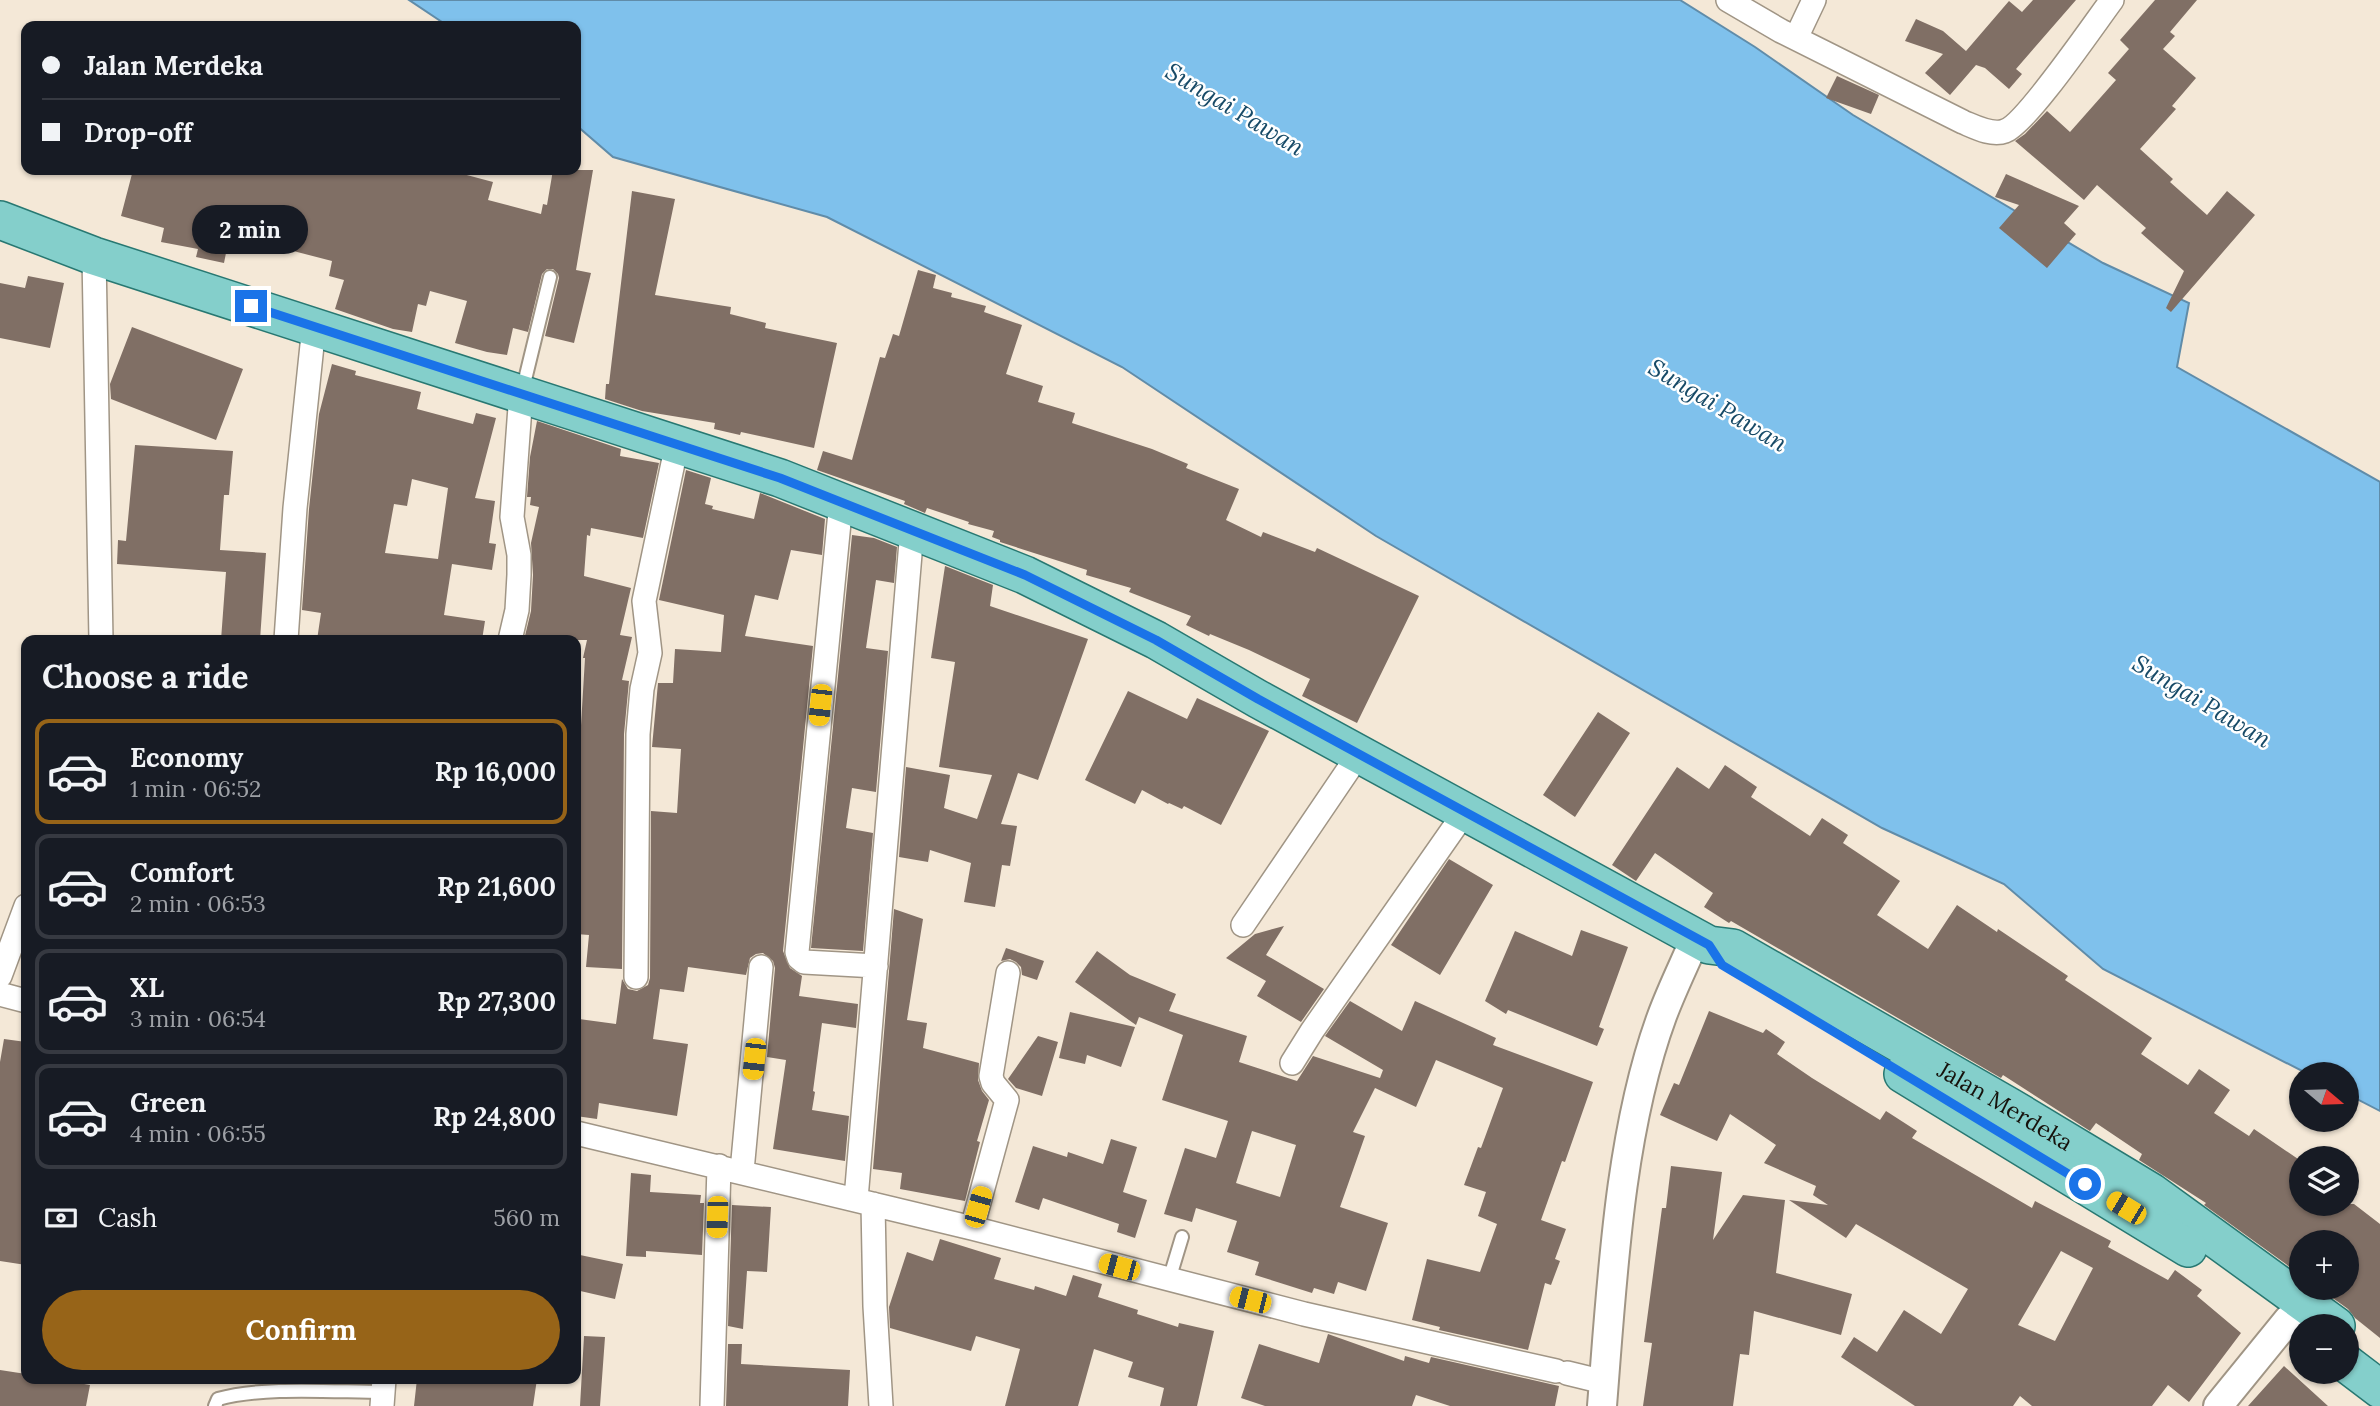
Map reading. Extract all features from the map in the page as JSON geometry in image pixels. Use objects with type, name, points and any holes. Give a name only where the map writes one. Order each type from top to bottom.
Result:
[{"type":"main road","name":"Jalan Merdeka","points":[[0,220],[94,256],[780,478],[1025,575],[1120,622],[2151,1192],[2319,1314]]},
{"type":"main road","name":"Jalan Merdeka","points":[[1866,1036],[1900,1073],[2161,1229],[2289,1320]]},
{"type":"main road","points":[[2359,1342],[2380,1357]]},
{"type":"main road","points":[[2359,1373],[2380,1389]]},
{"type":"street","points":[[1728,0],[1796,38],[1963,122],[1989,132],[2003,132],[2015,125],[2112,0]]},
{"type":"street","points":[[1796,38],[1814,0]]},
{"type":"street","points":[[94,256],[101,635]]},
{"type":"street","points":[[286,635],[295,508],[314,326]]},
{"type":"street","points":[[511,635],[517,610],[519,575],[519,555],[512,517],[522,393]]},
{"type":"street","points":[[636,977],[638,734],[642,689],[650,653],[644,601],[677,444]]},
{"type":"street","points":[[841,502],[797,952],[804,962],[876,966]]},
{"type":"street","points":[[881,1406],[875,1306],[864,1202],[863,1103],[912,530]]},
{"type":"street","points":[[1243,925],[1359,754]]},
{"type":"street","points":[[1292,1063],[1465,812]]},
{"type":"street","points":[[0,976],[21,919]]},
{"type":"street","points":[[581,1134],[972,1228],[1304,1314],[1561,1372],[1603,1394],[1618,1233],[1633,1126],[1662,1016],[1715,949]]},
{"type":"street","points":[[742,1171],[761,967]]},
{"type":"street","points":[[972,1228],[1006,1100],[991,1076],[1008,973]]},
{"type":"street","points":[[0,994],[21,1000]]},
{"type":"street","points":[[712,1406],[719,1166]]},
{"type":"street","points":[[2218,1406],[2289,1331]]},
{"type":"lane","points":[[522,393],[550,277]]},
{"type":"lane","points":[[1169,1280],[1182,1237]]},
{"type":"lane","points":[[215,1406],[218,1399],[229,1396],[383,1392]]},
{"type":"water","name":"Sungai Pawan","points":[[409,0],[1680,0],[1755,47],[1853,115],[2103,263],[2189,303],[2177,367],[2380,482],[2380,1111],[2359,1100],[2359,1062],[2289,1062],[2289,1064],[2103,969],[2004,884],[1882,828],[1376,536],[1122,367],[827,217],[613,157],[581,129],[581,21],[440,21]]},
{"type":"building","points":[[2033,0],[2076,0],[2016,69],[2022,74],[2009,89],[1985,68],[1976,65],[1950,95],[1925,73],[1943,54],[1905,41],[1916,19],[1943,31],[1966,51],[2009,1],[2022,12]]},
{"type":"building","points":[[2155,0],[2197,0],[2170,32],[2175,36],[2163,49],[2196,78],[2172,106],[2176,109],[2140,149],[2173,179],[2170,182],[2207,215],[2227,191],[2255,215],[2171,312],[2166,308],[2184,271],[2141,233],[2146,228],[2097,185],[2084,200],[2015,141],[2047,111],[2070,132],[2116,80],[2108,73],[2129,49],[2120,40]]},
{"type":"building","points":[[1837,76],[1879,95],[1871,114],[1826,98]]},
{"type":"building","points":[[581,170],[593,170],[576,270],[591,273],[574,343],[545,336],[559,278],[553,269],[547,269],[542,274],[528,332],[513,328],[507,355],[455,343],[467,301],[430,291],[426,306],[418,304],[412,332],[393,329],[335,309],[344,280],[329,276],[332,261],[274,246],[273,250],[229,238],[224,263],[196,257],[198,249],[161,242],[164,228],[121,216],[132,175],[467,175],[493,182],[488,200],[541,214],[543,204],[547,205],[552,175],[581,175]]},
{"type":"building","points":[[2006,174],[2079,206],[2064,223],[2076,234],[2047,268],[1999,228],[2019,205],[1995,197]]},
{"type":"building","points":[[632,191],[675,199],[655,295],[731,307],[730,314],[766,323],[765,328],[837,343],[814,448],[714,429],[715,423],[642,411],[605,399]]},
{"type":"building","points":[[918,270],[936,275],[933,288],[952,293],[951,297],[986,306],[984,312],[1022,325],[1006,374],[1043,386],[1038,402],[1075,413],[1072,423],[1152,449],[1188,464],[1186,468],[1239,489],[1226,520],[1261,537],[1263,532],[1315,552],[1317,548],[1419,596],[1357,723],[1302,696],[1310,679],[1249,650],[1186,625],[1191,616],[1129,592],[1131,588],[1086,575],[1087,570],[1000,542],[992,537],[994,531],[927,508],[925,513],[904,504],[905,501],[817,470],[823,451],[852,460],[880,357],[885,358],[893,334],[899,336]]},
{"type":"building","points":[[28,276],[64,283],[50,348],[0,338],[0,283],[25,288]]},
{"type":"building","points":[[132,327],[243,369],[216,440],[111,399],[110,384]]},
{"type":"building","points":[[332,364],[356,371],[355,375],[421,392],[417,409],[473,424],[476,413],[496,418],[475,498],[495,501],[489,543],[496,544],[492,570],[452,564],[444,615],[485,621],[483,635],[318,635],[321,613],[302,610],[319,414]],"holes":[[[412,479],[448,488],[438,559],[385,553],[394,504],[407,506]]]},
{"type":"building","points":[[537,421],[621,449],[620,456],[659,463],[643,538],[591,528],[590,536],[587,535],[584,576],[631,588],[620,635],[632,637],[622,680],[629,681],[624,734],[622,969],[586,967],[589,935],[581,934],[581,725],[583,658],[587,640],[581,640],[581,635],[525,635],[531,611],[531,543],[539,507],[530,505],[531,497],[527,497],[530,457]]},
{"type":"building","points":[[135,445],[233,451],[229,495],[224,495],[220,550],[266,553],[260,635],[221,635],[226,572],[117,564],[118,540],[126,541]]},
{"type":"building","points":[[686,470],[711,478],[705,504],[713,506],[712,509],[754,519],[760,493],[825,519],[822,555],[791,550],[778,600],[755,595],[745,636],[813,646],[783,951],[790,968],[802,976],[799,996],[858,1004],[856,1028],[822,1023],[813,1091],[812,1110],[849,1116],[845,1161],[773,1149],[786,1060],[767,1057],[775,968],[773,961],[763,953],[750,958],[746,975],[688,967],[684,992],[660,989],[653,1039],[688,1044],[677,1116],[599,1103],[597,1119],[581,1117],[581,1019],[616,1024],[622,979],[628,989],[637,991],[648,985],[650,978],[651,811],[677,813],[681,749],[652,747],[658,683],[673,683],[675,649],[721,652],[724,615],[659,600]]},
{"type":"building","points":[[852,535],[874,538],[897,547],[894,583],[876,580],[866,648],[888,651],[876,792],[852,788],[846,828],[873,833],[863,951],[811,948]]},
{"type":"building","points":[[945,566],[993,585],[990,606],[1088,639],[1038,780],[1018,773],[1001,824],[1017,826],[1010,866],[1002,865],[995,907],[964,902],[971,863],[930,850],[928,862],[899,857],[906,767],[950,775],[944,808],[977,819],[992,775],[939,767],[955,662],[931,658]]},
{"type":"building","points":[[1128,691],[1187,719],[1197,698],[1269,731],[1221,825],[1184,806],[1182,809],[1168,804],[1142,790],[1135,804],[1085,780]]},
{"type":"building","points":[[1598,712],[1630,733],[1575,817],[1543,795]]},
{"type":"building","points":[[1725,765],[1757,787],[1751,797],[1810,836],[1822,818],[1848,835],[1843,843],[1900,881],[1877,915],[1928,949],[1957,905],[2068,976],[2065,980],[2152,1038],[2141,1054],[2188,1085],[2199,1069],[2230,1090],[2214,1113],[2249,1136],[2254,1129],[2289,1153],[2289,1216],[2359,1216],[2359,1208],[2380,1224],[2380,1338],[2359,1321],[2359,1314],[2352,1314],[2336,1300],[2359,1300],[2359,1230],[2289,1230],[2289,1266],[2204,1205],[2206,1203],[2139,1160],[2142,1154],[2096,1123],[2090,1131],[2003,1075],[2001,1078],[1704,907],[1713,893],[1655,853],[1636,881],[1612,865],[1677,767],[1709,789]]},
{"type":"building","points":[[1449,859],[1493,885],[1440,975],[1391,945]]},
{"type":"building","points":[[894,909],[923,919],[907,1020],[927,1023],[923,1048],[979,1063],[978,1080],[989,1100],[977,1141],[980,1142],[965,1201],[900,1189],[902,1173],[873,1169]]},
{"type":"building","points":[[1284,926],[1266,955],[1324,989],[1301,1022],[1257,996],[1266,981],[1226,958],[1255,934]]},
{"type":"building","points":[[1581,930],[1628,947],[1599,1027],[1604,1029],[1597,1046],[1508,1010],[1506,1014],[1485,1001],[1515,931],[1572,956]]},
{"type":"building","points":[[1006,948],[1044,961],[1037,980],[1022,975],[1021,967],[1016,962],[1010,959],[1001,961]]},
{"type":"building","points":[[1097,951],[1130,975],[1176,994],[1169,1011],[1247,1036],[1239,1062],[1297,1081],[1313,1056],[1380,1078],[1383,1070],[1325,1036],[1350,1001],[1402,1031],[1415,1001],[1496,1038],[1493,1045],[1593,1082],[1541,1220],[1566,1229],[1555,1259],[1560,1261],[1551,1285],[1545,1283],[1528,1350],[1439,1330],[1440,1327],[1412,1320],[1427,1259],[1480,1272],[1497,1224],[1478,1216],[1486,1192],[1464,1185],[1503,1088],[1436,1060],[1416,1107],[1375,1088],[1353,1132],[1365,1136],[1340,1207],[1388,1223],[1366,1291],[1338,1282],[1334,1294],[1314,1288],[1312,1293],[1255,1275],[1259,1262],[1227,1252],[1237,1221],[1196,1208],[1192,1222],[1164,1214],[1185,1148],[1216,1158],[1228,1121],[1162,1100],[1183,1035],[1139,1017],[1136,1025],[1075,982]],"holes":[[[1252,1131],[1296,1145],[1280,1197],[1236,1183]]]},
{"type":"building","points":[[1709,1011],[1763,1033],[1766,1029],[1785,1042],[1777,1054],[1880,1120],[1886,1111],[1917,1131],[1912,1138],[2032,1208],[2035,1201],[2111,1241],[2108,1247],[2168,1280],[2175,1270],[2202,1290],[2197,1296],[2241,1333],[2189,1402],[2168,1385],[2152,1406],[2032,1406],[2020,1396],[2013,1406],[1915,1406],[1841,1357],[1854,1337],[1877,1352],[1904,1310],[1941,1334],[1968,1289],[1856,1224],[1846,1238],[1789,1200],[1828,1205],[1813,1195],[1816,1186],[1764,1163],[1776,1145],[1730,1114],[1717,1141],[1660,1115],[1674,1083],[1679,1085]],"holes":[[[2061,1251],[2093,1268],[2055,1341],[2018,1325]]]},
{"type":"building","points":[[1070,1012],[1135,1027],[1121,1067],[1087,1055],[1085,1064],[1059,1058]]},
{"type":"building","points":[[1038,1036],[1058,1042],[1042,1096],[1016,1088],[1008,1079]]},
{"type":"building","points":[[4,1039],[21,1041],[21,1264],[0,1261],[0,1062]]},
{"type":"building","points":[[1111,1139],[1137,1147],[1123,1192],[1147,1200],[1135,1238],[1117,1232],[1119,1224],[1043,1198],[1039,1210],[1015,1202],[1033,1146],[1067,1157],[1068,1152],[1103,1164]]},
{"type":"building","points":[[1671,1166],[1722,1172],[1713,1240],[1743,1195],[1785,1200],[1776,1273],[1852,1294],[1841,1335],[1754,1311],[1749,1355],[1740,1354],[1733,1406],[1643,1406],[1652,1343],[1644,1342],[1662,1208],[1666,1208]]},
{"type":"building","points":[[631,1173],[651,1175],[650,1192],[701,1195],[700,1203],[704,1203],[702,1255],[646,1251],[646,1257],[626,1256]]},
{"type":"building","points":[[732,1205],[771,1207],[767,1272],[747,1271],[743,1329],[728,1326]]},
{"type":"building","points":[[940,1239],[1001,1258],[994,1279],[1034,1290],[1035,1286],[1066,1296],[1073,1275],[1102,1284],[1098,1297],[1138,1310],[1137,1314],[1178,1327],[1179,1323],[1214,1331],[1197,1406],[1160,1406],[1164,1388],[1128,1377],[1133,1362],[1094,1349],[1078,1406],[1005,1406],[1020,1349],[976,1336],[971,1351],[890,1328],[889,1307],[907,1252],[933,1261]]},
{"type":"building","points":[[581,1255],[623,1264],[615,1299],[581,1291]]},
{"type":"building","points":[[1328,1334],[1404,1361],[1405,1356],[1429,1363],[1431,1357],[1559,1386],[1555,1406],[1450,1406],[1416,1395],[1412,1406],[1265,1406],[1241,1398],[1259,1344],[1319,1363]]},
{"type":"building","points":[[584,1336],[605,1337],[600,1406],[580,1406]]},
{"type":"building","points":[[728,1344],[742,1344],[741,1364],[850,1370],[848,1406],[726,1406]]},
{"type":"building","points":[[2284,1366],[2289,1371],[2289,1384],[2304,1384],[2328,1406],[2248,1406]]},
{"type":"building","points":[[0,1370],[21,1373],[21,1384],[90,1385],[86,1406],[0,1406]]},
{"type":"building","points":[[416,1384],[536,1384],[533,1406],[414,1406]]},
{"type":"route","points":[[251,306],[780,478],[1025,575],[1156,640],[1258,699],[1709,945],[1722,965],[1860,1045],[1900,1073],[2085,1184]]}]
